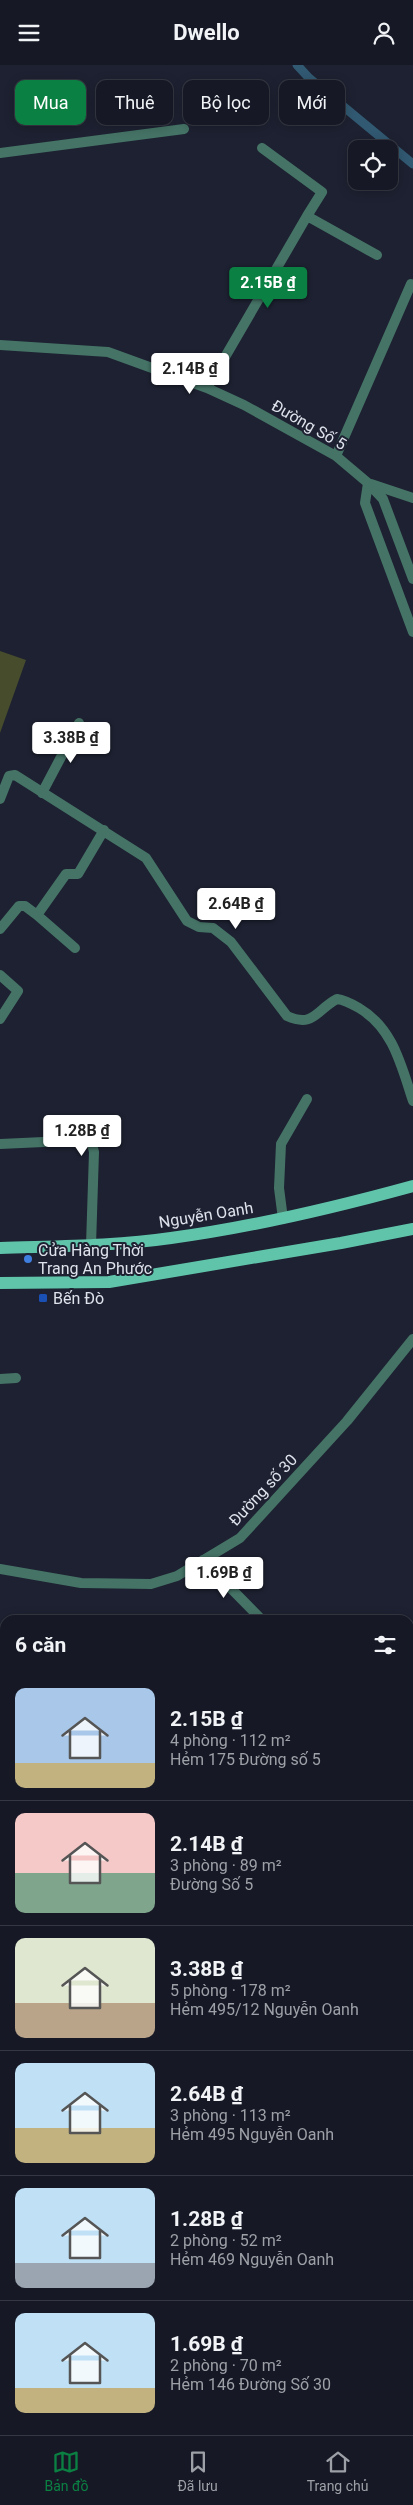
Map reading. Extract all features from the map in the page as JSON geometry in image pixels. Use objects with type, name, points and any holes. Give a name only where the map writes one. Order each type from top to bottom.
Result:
[{"type":"main road","name":"Nguyễn Oanh","points":[[0,1248],[91,1245],[170,1238],[283,1219],[325,1210],[413,1186]]},
{"type":"main road","points":[[0,1283],[109,1282],[413,1229]]},
{"type":"street","points":[[0,153],[184,129]]},
{"type":"street","points":[[207,388],[322,192],[262,149]]},
{"type":"street","points":[[307,216],[377,255]]},
{"type":"street","points":[[336,456],[411,284]]},
{"type":"street","name":"Đường Số 5","points":[[0,345],[108,353],[207,388],[244,405],[336,456],[368,483],[383,499],[413,579]]},
{"type":"street","points":[[413,499],[368,483],[365,503],[413,632]]},
{"type":"street","points":[[42,793],[79,723]]},
{"type":"street","points":[[0,799],[9,776],[15,775],[146,858],[187,921],[199,927],[213,928],[231,942],[287,1016],[299,1022],[313,1018],[337,999],[354,1005],[377,1020],[393,1043],[413,1101]]},
{"type":"street","points":[[37,915],[66,874],[78,874],[104,830]]},
{"type":"street","points":[[0,929],[19,906],[25,906],[75,948]]},
{"type":"street","points":[[0,975],[18,991],[0,1019]]},
{"type":"street","points":[[283,1219],[279,1188],[281,1144],[307,1099]]},
{"type":"street","points":[[0,1143],[87,1140],[92,1145],[94,1152],[91,1245]]},
{"type":"street","name":"Đường số 30","points":[[0,1569],[81,1583],[152,1584],[177,1576],[240,1538],[347,1421],[413,1339]]},
{"type":"street","points":[[0,1379],[16,1378]]},
{"type":"street","points":[[203,1560],[257,1615]]},
{"type":"green space","points":[[0,651],[26,660],[0,733]]},
{"type":"waterway","points":[[297,65],[309,78],[413,164]]},
{"type":"place","name":"Cửa Hàng Thời Trang An Phước","points":[[28,1259]]},
{"type":"place","name":"Bến Đò","points":[[43,1298]]}]
